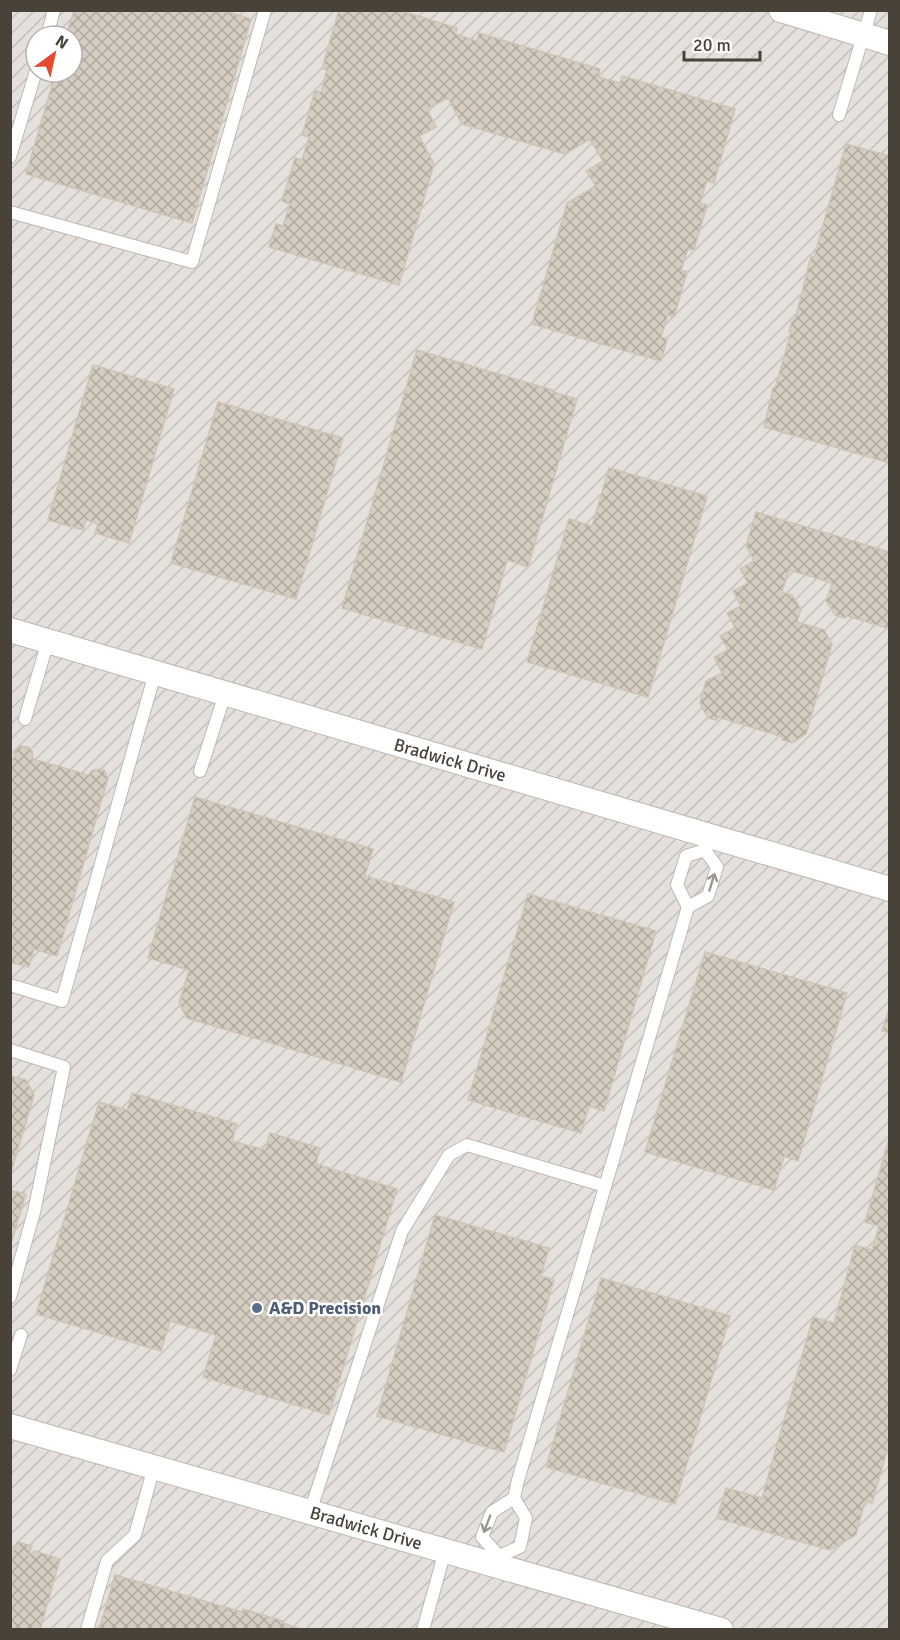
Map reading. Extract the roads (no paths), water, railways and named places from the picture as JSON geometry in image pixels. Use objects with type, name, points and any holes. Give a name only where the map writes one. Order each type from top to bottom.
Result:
[{"type":"street","points":[[781,10],[890,43]]},
{"type":"street","name":"Bradwick Drive","points":[[10,630],[706,843],[890,889]]},
{"type":"street","name":"Bradwick Drive","points":[[10,1426],[445,1551],[493,1559],[721,1629]]},
{"type":"lane","points":[[10,212],[192,262],[265,10]]},
{"type":"lane","points":[[839,115],[871,10]]},
{"type":"lane","points":[[10,157],[32,84]]},
{"type":"lane","points":[[25,719],[48,641]]},
{"type":"lane","points":[[10,986],[62,1001],[155,673]]},
{"type":"lane","points":[[200,771],[225,694]]},
{"type":"lane","points":[[514,1498],[526,1518],[520,1547],[493,1559],[482,1536],[492,1512],[514,1498],[688,907],[677,885],[686,856],[706,843],[717,867],[708,896],[688,907]]},
{"type":"lane","points":[[10,1050],[64,1067],[34,1212],[10,1296]]},
{"type":"lane","points":[[310,1512],[402,1231],[449,1155],[467,1145],[605,1186]]},
{"type":"lane","points":[[10,1370],[21,1335]]},
{"type":"lane","points":[[87,1629],[107,1561],[135,1535],[154,1467]]},
{"type":"lane","points":[[423,1629],[445,1551]]},
{"type":"place","name":"A&D Precision","points":[[257,1308]]}]
